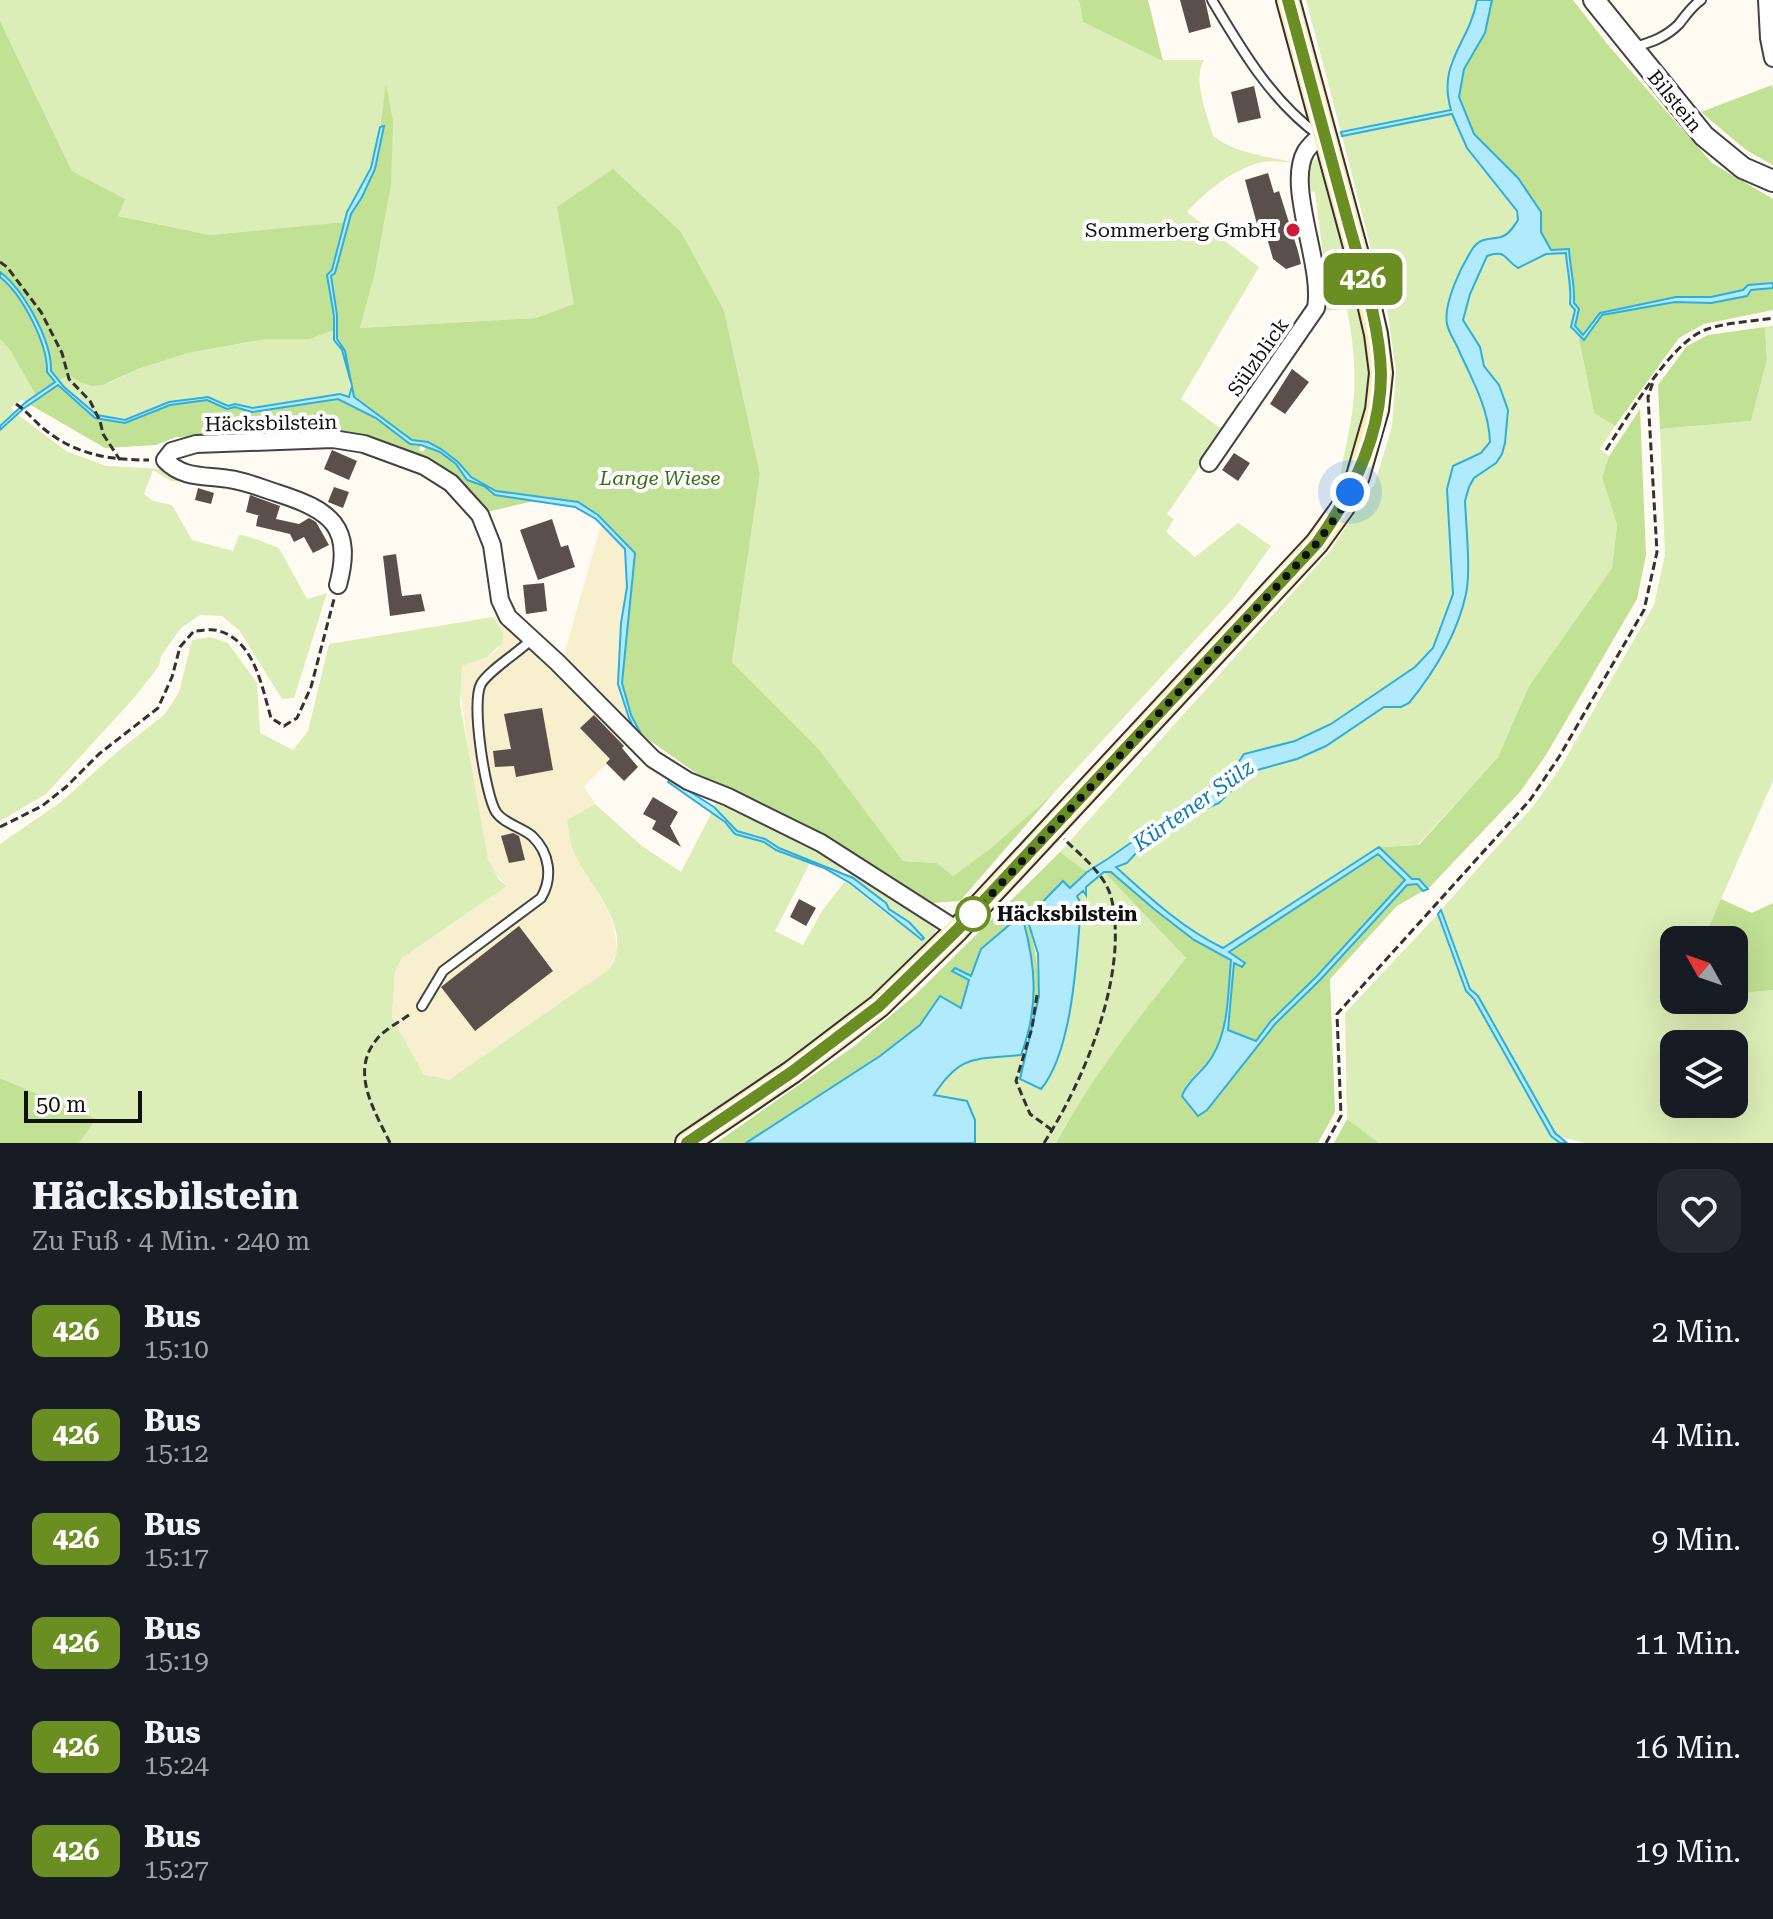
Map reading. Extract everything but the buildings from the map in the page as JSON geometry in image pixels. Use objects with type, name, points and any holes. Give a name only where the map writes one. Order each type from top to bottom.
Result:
[{"type":"main road","points":[[687,1143],[792,1072],[879,1006],[957,930],[1052,829],[1317,543],[1343,507],[1358,476],[1377,410],[1381,373],[1376,334],[1360,265],[1322,135],[1288,0]]},
{"type":"street","name":"Bilstein","points":[[1594,0],[1704,136],[1743,168],[1773,181]]},
{"type":"street","points":[[1767,0],[1773,58]]},
{"type":"street","name":"Sülzblick","points":[[1209,463],[1316,308],[1319,292],[1302,200],[1301,169],[1306,151],[1322,135]]},
{"type":"street","name":"Häcksbilstein","points":[[165,460],[172,451],[196,444],[333,439],[364,444],[424,466],[451,483],[480,515],[492,545],[500,600],[508,617],[653,759],[688,781],[821,843],[957,930]]},
{"type":"street","points":[[165,460],[172,468],[193,476],[232,479],[299,500],[327,513],[344,542],[344,563],[338,585]]},
{"type":"lane","points":[[1212,0],[1241,50],[1282,103],[1300,122],[1322,135]]},
{"type":"lane","points":[[1632,48],[1657,41],[1701,0]]},
{"type":"lane","points":[[422,1006],[443,971],[541,898],[549,884],[549,869],[532,836],[497,814],[487,781],[479,728],[480,686],[532,639]]},
{"type":"path","points":[[0,262],[41,312],[62,353],[69,379],[90,401],[103,434],[120,460]]},
{"type":"path","points":[[1606,450],[1683,342],[1706,329],[1773,318]]},
{"type":"path","points":[[1326,1143],[1341,1116],[1337,1014],[1530,800],[1559,757],[1644,610],[1657,552],[1648,397],[1653,382]]},
{"type":"path","points":[[16,404],[69,446],[102,459],[165,460]]},
{"type":"path","points":[[0,827],[42,806],[99,754],[158,708],[172,677],[180,647],[194,631],[217,630],[238,642],[257,669],[271,718],[284,726],[297,718],[311,687],[338,585]]},
{"type":"path","points":[[1044,1143],[1087,1064],[1108,993],[1114,930],[1112,900],[1103,880],[1052,829]]},
{"type":"path","points":[[1037,995],[1032,1028],[1016,1081],[1030,1114],[1052,1130]]},
{"type":"path","points":[[390,1143],[366,1094],[363,1064],[377,1039],[422,1006]]},
{"type":"shaded area","points":[[601,525],[625,549],[627,587],[621,623],[629,718],[635,731],[563,658]]},
{"type":"shaded area","points":[[498,616],[509,632],[564,675],[629,741],[584,786],[595,804],[567,821],[576,857],[613,924],[618,951],[608,970],[448,1081],[422,1073],[392,1017],[395,973],[402,958],[507,886],[492,870],[488,859],[474,791],[460,689],[462,666],[487,657],[498,649],[503,633],[493,617]]},
{"type":"green space","points":[[0,0],[1079,0],[1083,22],[1163,60],[1204,60],[1200,87],[1213,136],[1241,151],[1295,163],[1267,161],[1242,169],[1203,196],[1187,212],[1259,267],[1181,399],[1224,431],[1167,514],[1174,519],[1166,532],[1195,557],[1238,523],[1271,546],[1233,599],[1052,795],[991,848],[953,876],[937,863],[903,861],[818,748],[732,662],[760,474],[724,310],[681,232],[557,207],[575,304],[536,318],[360,328],[375,273],[391,185],[387,88],[371,168],[344,222],[210,235],[118,216],[124,199],[72,171],[0,21]]},
{"type":"green space","points":[[1079,0],[1148,0],[1163,61],[1083,22]]},
{"type":"green space","points":[[1306,0],[1477,0],[1471,24],[1449,65],[1452,110],[1341,132]]},
{"type":"green space","points":[[1492,0],[1573,0],[1608,45],[1712,163],[1773,199],[1773,283],[1748,285],[1743,290],[1711,297],[1676,297],[1600,312],[1584,335],[1575,326],[1579,309],[1573,303],[1569,249],[1551,250],[1541,232],[1541,212],[1518,178],[1474,134],[1459,97],[1464,69],[1485,33]]},
{"type":"green space","points":[[0,21],[72,171],[125,199],[118,216],[210,235],[344,222],[332,270],[327,276],[334,330],[310,339],[266,339],[188,353],[138,369],[103,385],[93,386],[69,375],[58,381],[50,371],[46,345],[35,317],[18,291],[0,272]]},
{"type":"green space","name":"Lange Wiese","points":[[386,85],[393,121],[391,185],[375,273],[360,328],[536,318],[574,304],[557,207],[613,169],[681,232],[724,310],[760,474],[732,662],[818,748],[903,861],[937,863],[953,876],[1052,795],[960,901],[933,903],[826,836],[764,804],[703,778],[642,735],[631,715],[622,683],[635,553],[599,515],[578,502],[496,491],[471,477],[441,449],[428,442],[412,440],[354,398],[345,351],[337,339],[331,276],[335,272],[351,214],[362,197],[383,126],[380,127]]},
{"type":"green space","points":[[1772,85],[1773,165],[1746,150],[1701,112]]},
{"type":"green space","points":[[1452,114],[1467,148],[1512,202],[1518,220],[1502,237],[1478,242],[1451,293],[1447,323],[1482,405],[1489,426],[1490,442],[1481,453],[1453,466],[1447,489],[1453,594],[1433,648],[1415,667],[1331,724],[1295,741],[1244,754],[1234,769],[1218,782],[1087,872],[1060,852],[1330,551],[1375,483],[1392,426],[1396,371],[1388,315],[1342,136]]},
{"type":"green space","points":[[1319,157],[1356,281],[1369,364],[1367,405],[1358,446],[1340,488],[1354,400],[1354,362],[1347,309],[1322,311],[1326,277],[1315,192],[1306,190],[1308,164]]},
{"type":"green space","points":[[1497,252],[1518,268],[1546,254],[1566,253],[1570,304],[1575,310],[1572,327],[1578,334],[1594,413],[1615,426],[1600,449],[1609,456],[1602,477],[1617,525],[1612,568],[1529,686],[1498,757],[1418,845],[1378,847],[1223,948],[1180,921],[1115,867],[1127,863],[1137,852],[1194,814],[1219,803],[1250,772],[1297,759],[1326,746],[1384,707],[1401,707],[1409,703],[1428,678],[1451,638],[1466,594],[1465,501],[1469,487],[1474,478],[1496,463],[1505,443],[1508,409],[1499,385],[1484,366],[1480,347],[1463,320],[1470,294],[1487,256]]},
{"type":"green space","points":[[0,277],[17,295],[32,320],[43,348],[47,372],[56,382],[36,395],[10,350],[0,339]]},
{"type":"green space","points":[[1773,288],[1773,310],[1704,324],[1679,338],[1615,426],[1594,413],[1578,334],[1584,340],[1602,315],[1675,302],[1711,303],[1751,290]]},
{"type":"green space","points":[[1773,325],[1773,781],[1709,926],[1660,926],[1660,1014],[1748,1014],[1748,993],[1773,990],[1773,1143],[1586,1143],[1560,1137],[1478,996],[1470,989],[1441,910],[1535,804],[1562,765],[1654,605],[1665,555],[1660,429],[1751,421],[1767,360],[1765,327]]},
{"type":"green space","points":[[1765,327],[1767,360],[1751,421],[1660,429],[1658,385],[1687,346],[1708,335]]},
{"type":"green space","points":[[334,330],[348,367],[349,397],[253,408],[235,404],[228,406],[208,397],[169,402],[125,420],[97,415],[58,381],[69,375],[109,383],[138,369],[188,353],[266,339],[310,339]]},
{"type":"green space","points":[[0,339],[10,350],[36,395],[26,402],[21,400],[11,408],[14,411],[0,426]]},
{"type":"green space","points":[[58,385],[95,418],[125,423],[170,405],[207,400],[227,409],[235,407],[252,412],[338,399],[376,418],[410,444],[421,445],[419,450],[423,452],[426,447],[440,452],[456,464],[467,480],[484,486],[495,495],[534,501],[487,512],[439,464],[371,439],[176,437],[156,445],[105,448],[29,404]]},
{"type":"green space","points":[[1640,409],[1646,555],[1637,599],[1546,755],[1520,792],[1428,889],[1419,879],[1412,880],[1379,847],[1419,845],[1498,757],[1529,686],[1612,568],[1617,525],[1602,477],[1609,456]]},
{"type":"green space","points":[[17,414],[66,451],[106,466],[162,469],[197,482],[171,481],[153,470],[144,494],[153,501],[172,505],[192,540],[233,551],[239,535],[254,538],[279,548],[307,599],[327,593],[294,698],[282,699],[239,630],[222,616],[200,615],[181,628],[161,656],[159,666],[134,698],[46,794],[0,821],[0,430]]},
{"type":"green space","points":[[493,617],[503,633],[502,643],[487,657],[462,666],[460,704],[488,859],[499,880],[507,886],[402,958],[395,972],[392,1017],[423,1074],[449,1080],[608,970],[616,956],[615,927],[574,852],[567,820],[595,804],[642,846],[681,872],[712,812],[735,834],[764,842],[810,863],[775,931],[803,945],[822,911],[845,881],[922,940],[924,938],[886,903],[849,877],[851,874],[936,926],[934,944],[833,1031],[671,1143],[79,1143],[95,1119],[0,1078],[0,844],[61,802],[165,714],[179,692],[192,640],[210,637],[228,643],[257,683],[260,733],[293,750],[308,731],[329,644]]},
{"type":"green space","points":[[717,802],[825,856],[840,865],[839,873],[765,839],[737,831],[714,807]]},
{"type":"green space","points":[[1060,852],[1087,872],[1070,888],[1063,881],[1027,918],[1038,973],[1034,1029],[1030,1028],[1034,995],[982,949],[971,977],[955,968],[953,971],[969,980],[960,1009],[939,996],[920,1025],[855,1074],[746,1143],[716,1143],[853,1047],[914,996]]},
{"type":"green space","points":[[1378,853],[1406,880],[1271,1021],[1256,1041],[1227,1030],[1234,962],[1228,952]]},
{"type":"green space","points":[[1110,871],[1183,930],[1231,960],[1224,1029],[1213,1056],[1186,1085],[1198,1115],[1207,1110],[1275,1024],[1407,885],[1417,884],[1423,891],[1397,906],[1330,979],[1335,1112],[1318,1143],[1056,1143],[1101,1071],[1186,958],[1104,872]]},
{"type":"green space","points":[[1104,872],[1186,958],[1101,1071],[1056,1143],[975,1143],[975,1120],[934,1096],[962,1066],[981,1059],[1021,1055],[1024,1048],[1027,1049],[1020,1079],[1077,896]]},
{"type":"green space","points":[[1721,899],[1752,913],[1773,903],[1773,990],[1748,993],[1748,926],[1709,926]]},
{"type":"green space","points":[[1438,914],[1466,991],[1474,999],[1551,1136],[1560,1143],[1379,1143],[1347,1119],[1345,1013]]},
{"type":"green space","points":[[0,1078],[96,1119],[79,1143],[0,1143]]},
{"type":"green space","points":[[1347,1119],[1379,1143],[1334,1143]]},
{"type":"water","name":"Kürtener Sülz","points":[[1477,0],[1492,0],[1485,33],[1464,69],[1459,97],[1474,134],[1518,178],[1541,212],[1541,232],[1551,250],[1569,249],[1574,303],[1579,309],[1575,326],[1583,335],[1600,313],[1676,297],[1711,297],[1743,290],[1748,285],[1773,283],[1773,288],[1751,290],[1747,296],[1711,303],[1675,302],[1602,315],[1584,340],[1571,327],[1575,310],[1570,304],[1566,253],[1546,254],[1518,268],[1501,254],[1487,256],[1470,294],[1463,320],[1480,347],[1484,366],[1499,385],[1508,410],[1505,443],[1496,463],[1474,478],[1469,487],[1465,501],[1466,594],[1457,624],[1436,665],[1409,703],[1401,707],[1384,707],[1326,746],[1297,759],[1250,772],[1219,803],[1194,814],[1137,852],[1127,863],[1116,867],[1180,921],[1223,948],[1379,847],[1412,879],[1419,879],[1428,889],[1423,891],[1417,884],[1407,885],[1275,1024],[1207,1110],[1198,1116],[1182,1096],[1210,1061],[1222,1033],[1231,960],[1194,940],[1111,872],[1104,872],[1086,887],[1086,895],[1083,891],[1077,896],[1081,904],[1072,1001],[1060,1051],[1041,1089],[1020,1079],[1039,996],[1038,954],[1027,918],[1063,881],[1070,888],[1087,872],[1218,782],[1234,769],[1244,754],[1295,741],[1331,724],[1415,667],[1433,648],[1453,594],[1447,489],[1453,466],[1481,453],[1490,442],[1480,396],[1448,328],[1448,306],[1459,274],[1473,248],[1482,240],[1501,237],[1511,230],[1518,220],[1517,211],[1467,148],[1452,114],[1342,136],[1341,132],[1451,110],[1448,79],[1451,66]],"holes":[[[1378,854],[1405,880],[1271,1021],[1256,1041],[1228,1030],[1234,963],[1242,967],[1245,963],[1229,952]]]},
{"type":"water","points":[[384,126],[375,169],[351,214],[335,273],[331,276],[337,339],[345,351],[351,384],[342,350],[334,340],[334,316],[327,275],[332,270],[347,212],[371,168],[380,127]]},
{"type":"water","points":[[0,272],[18,291],[35,317],[47,345],[51,371],[64,387],[97,415],[125,420],[169,402],[208,397],[228,406],[235,404],[253,408],[340,394],[349,397],[352,386],[354,397],[412,440],[428,442],[441,449],[471,477],[496,491],[578,502],[598,515],[635,553],[622,683],[631,715],[641,734],[635,731],[629,718],[618,684],[621,623],[627,587],[625,549],[596,519],[575,507],[495,495],[484,486],[467,480],[456,464],[440,452],[410,444],[376,418],[338,399],[252,412],[235,407],[227,409],[207,400],[170,405],[125,423],[95,418],[58,385],[23,409],[0,430],[0,426],[26,402],[55,382],[47,372],[43,348],[32,320],[17,295],[0,277]]},
{"type":"water","points":[[670,779],[714,807],[737,831],[765,839],[779,848],[853,878],[909,922],[924,938],[922,940],[850,883],[824,868],[776,850],[764,842],[735,834],[725,822],[668,782]]},
{"type":"water","points":[[1441,910],[1470,989],[1478,996],[1555,1133],[1567,1143],[1560,1143],[1551,1136],[1474,999],[1466,991],[1438,914]]},
{"type":"water","points":[[1023,919],[1034,987],[1031,1020],[1021,1055],[981,1059],[962,1065],[934,1095],[967,1101],[975,1120],[975,1143],[746,1143],[880,1056],[920,1025],[940,996],[961,1008],[969,980],[952,971],[955,968],[971,976],[981,949],[1014,921]]},
{"type":"bus line","name":"426","points":[[687,1143],[792,1072],[879,1006],[957,930],[1072,807],[1317,543],[1343,507],[1368,445],[1377,410],[1381,373],[1376,334],[1360,265],[1288,0]]},
{"type":"place","name":"Sommerberg GmbH","points":[[1293,230]]},
{"type":"place","name":"Häcksbilstein","points":[[973,914]]},
{"type":"route","points":[[973,914],[1317,543],[1350,492]]}]
